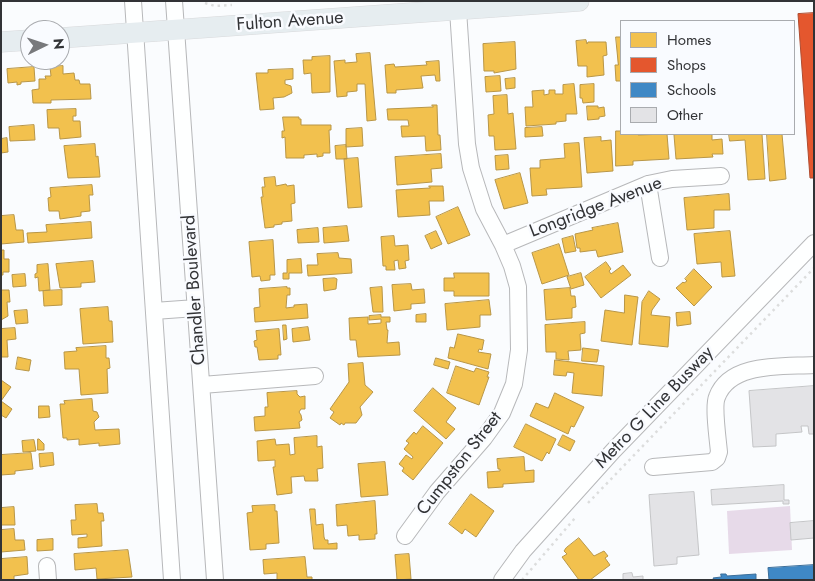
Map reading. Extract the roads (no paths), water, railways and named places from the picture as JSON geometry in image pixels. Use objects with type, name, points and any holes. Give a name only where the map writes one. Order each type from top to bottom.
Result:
[{"type":"main road","name":"Fulton Avenue","points":[[70,37],[579,1]]},
{"type":"main road","points":[[1,42],[20,41]]},
{"type":"street","points":[[133,1],[172,580]]},
{"type":"street","name":"Chandler Boulevard","points":[[174,1],[215,580]]},
{"type":"street","name":"Cumpston Street","points":[[405,536],[437,492],[484,438],[502,414],[514,384],[520,350],[518,287],[503,245],[484,209],[471,168],[467,144],[458,10]]},
{"type":"street","name":"Longridge Avenue","points":[[503,245],[648,184],[672,179],[721,176]]},
{"type":"street","points":[[648,184],[660,258]]},
{"type":"street","name":"Metro G Line Busway","points":[[502,580],[523,551],[613,451],[814,243]]},
{"type":"street","points":[[154,310],[196,308]]},
{"type":"street","points":[[653,466],[712,462],[717,458],[719,452],[716,399],[725,382],[738,373],[757,369],[814,365]]},
{"type":"street","points":[[202,385],[316,376]]}]
